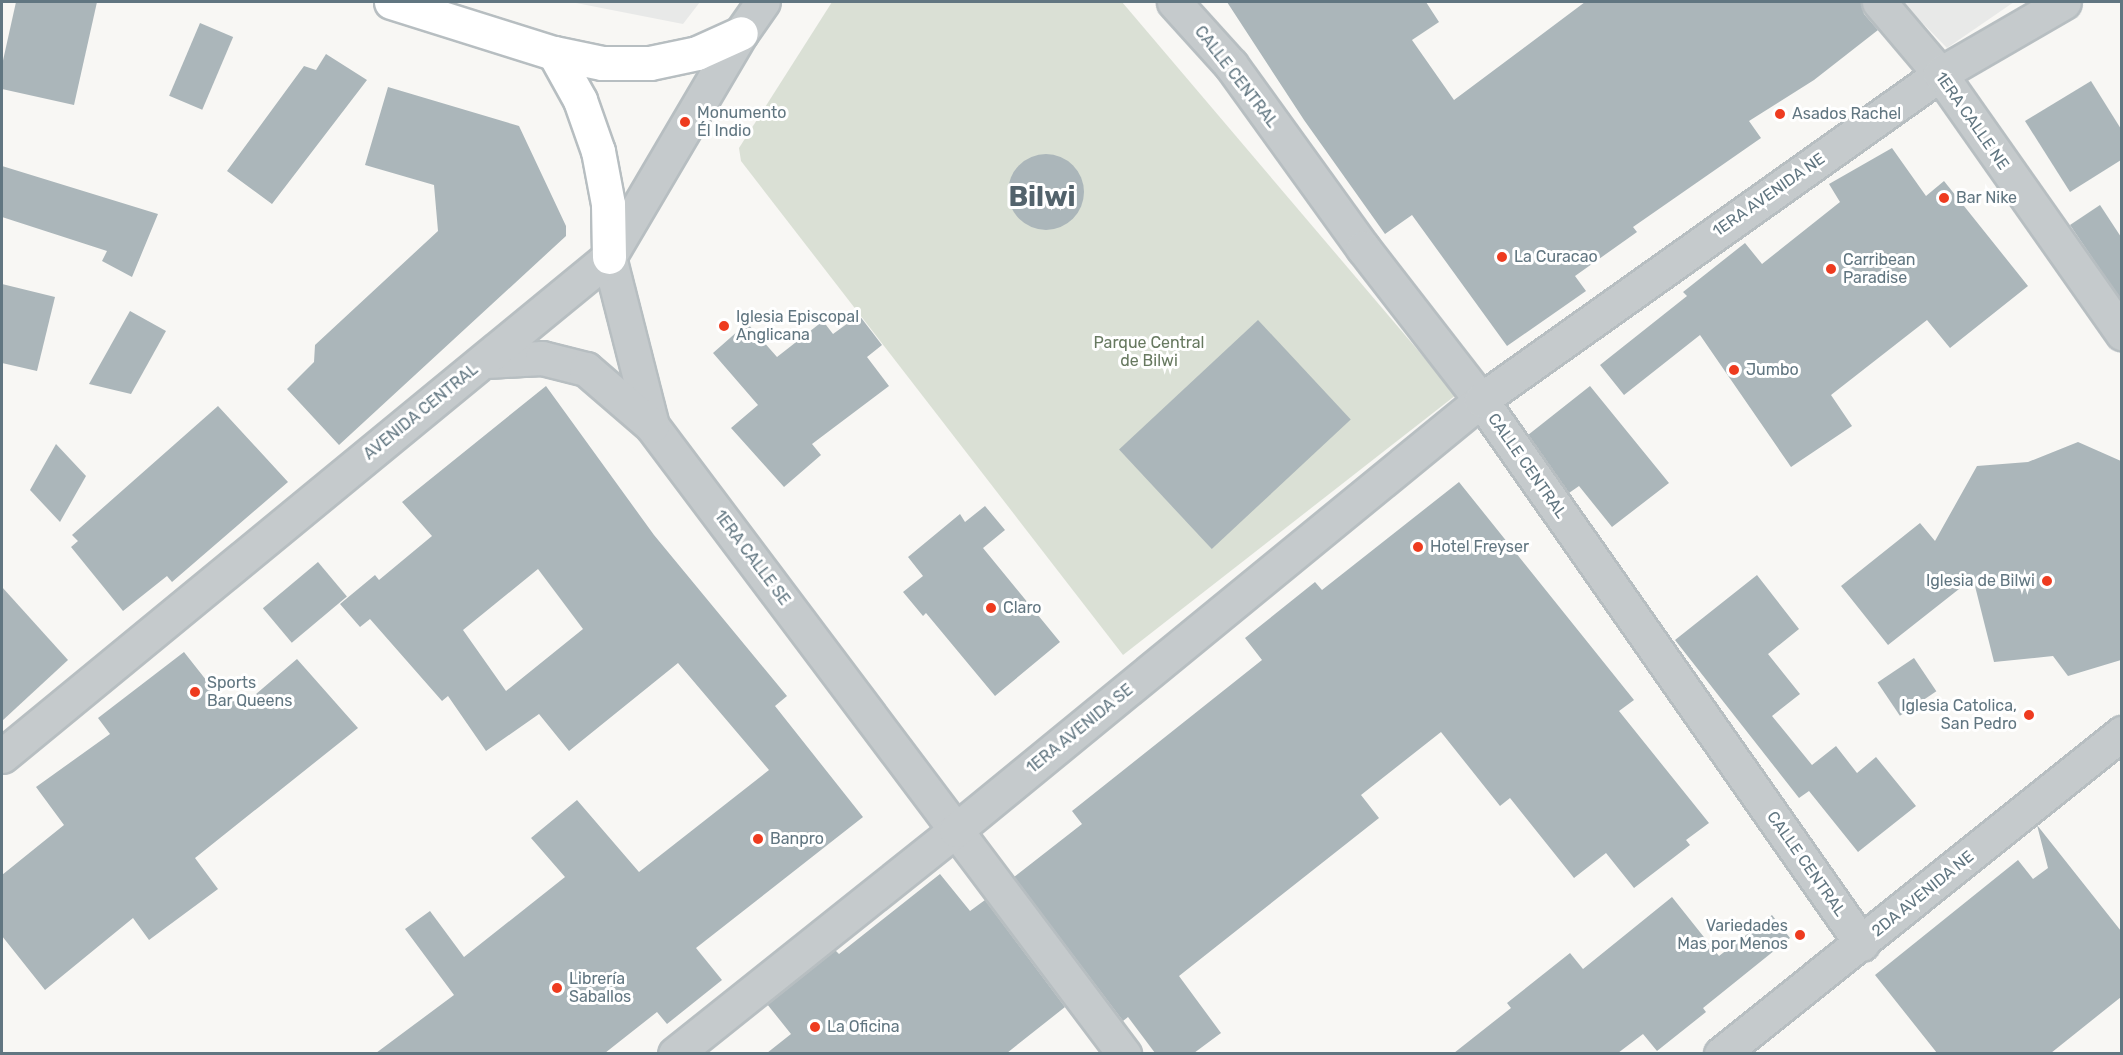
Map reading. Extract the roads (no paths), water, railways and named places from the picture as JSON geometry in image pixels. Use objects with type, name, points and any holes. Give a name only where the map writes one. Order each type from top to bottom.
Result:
[{"type":"main road","points":[[391,2],[554,53],[602,63],[650,63],[697,53],[741,33]]},
{"type":"main road","points":[[554,53],[580,100],[598,151],[608,204],[609,258]]},
{"type":"street","name":"AVENIDA CENTRAL","points":[[2,756],[609,258],[741,33],[764,2]]},
{"type":"street","name":"CALLE CENTRAL","points":[[1174,2],[1231,65],[1363,248],[1481,400],[1862,944]]},
{"type":"street","name":"1ERA CALLE NE","points":[[1879,2],[1940,74],[2121,333]]},
{"type":"street","name":"1ERA AVENIDA NE","points":[[1481,400],[1940,74],[2064,2]]},
{"type":"street","name":"1ERA CALLE SE","points":[[609,258],[652,426],[1124,1053]]},
{"type":"street","points":[[484,361],[542,358],[586,369],[652,426]]},
{"type":"street","name":"1ERA AVENIDA SE","points":[[675,1053],[956,830],[1481,400]]},
{"type":"street","name":"2DA AVENIDA NE","points":[[1721,1053],[1862,944],[2121,733]]},
{"type":"place","name":"Asados Rachel","points":[[1780,114]]},
{"type":"place","name":"Monumento Él Indio","points":[[685,122]]},
{"type":"place","name":"Bar Nike","points":[[1944,198]]},
{"type":"place","name":"La Curacao","points":[[1502,257]]},
{"type":"place","name":"Carribean Paradise","points":[[1831,269]]},
{"type":"place","name":"Iglesia Episcopal Anglicana","points":[[724,326]]},
{"type":"place","name":"Jumbo","points":[[1734,370]]},
{"type":"place","name":"Hotel Freyser","points":[[1418,547]]},
{"type":"place","name":"Iglesia de Bilwi","points":[[2047,581]]},
{"type":"place","name":"Claro","points":[[991,608]]},
{"type":"place","name":"Sports Bar Queens","points":[[195,692]]},
{"type":"place","name":"Iglesia Catolica, San Pedro","points":[[2029,715]]},
{"type":"place","name":"Banpro","points":[[758,839]]},
{"type":"place","name":"Variedades Mas por Menos","points":[[1800,935]]},
{"type":"place","name":"Librería Saballos","points":[[557,988]]},
{"type":"place","name":"La Oficina","points":[[815,1027]]},
{"type":"district","name":"Bilwi","points":[[1042,197]]},
{"type":"park label","name":"Parque Central de Bilwi","points":[[1149,352]]}]
